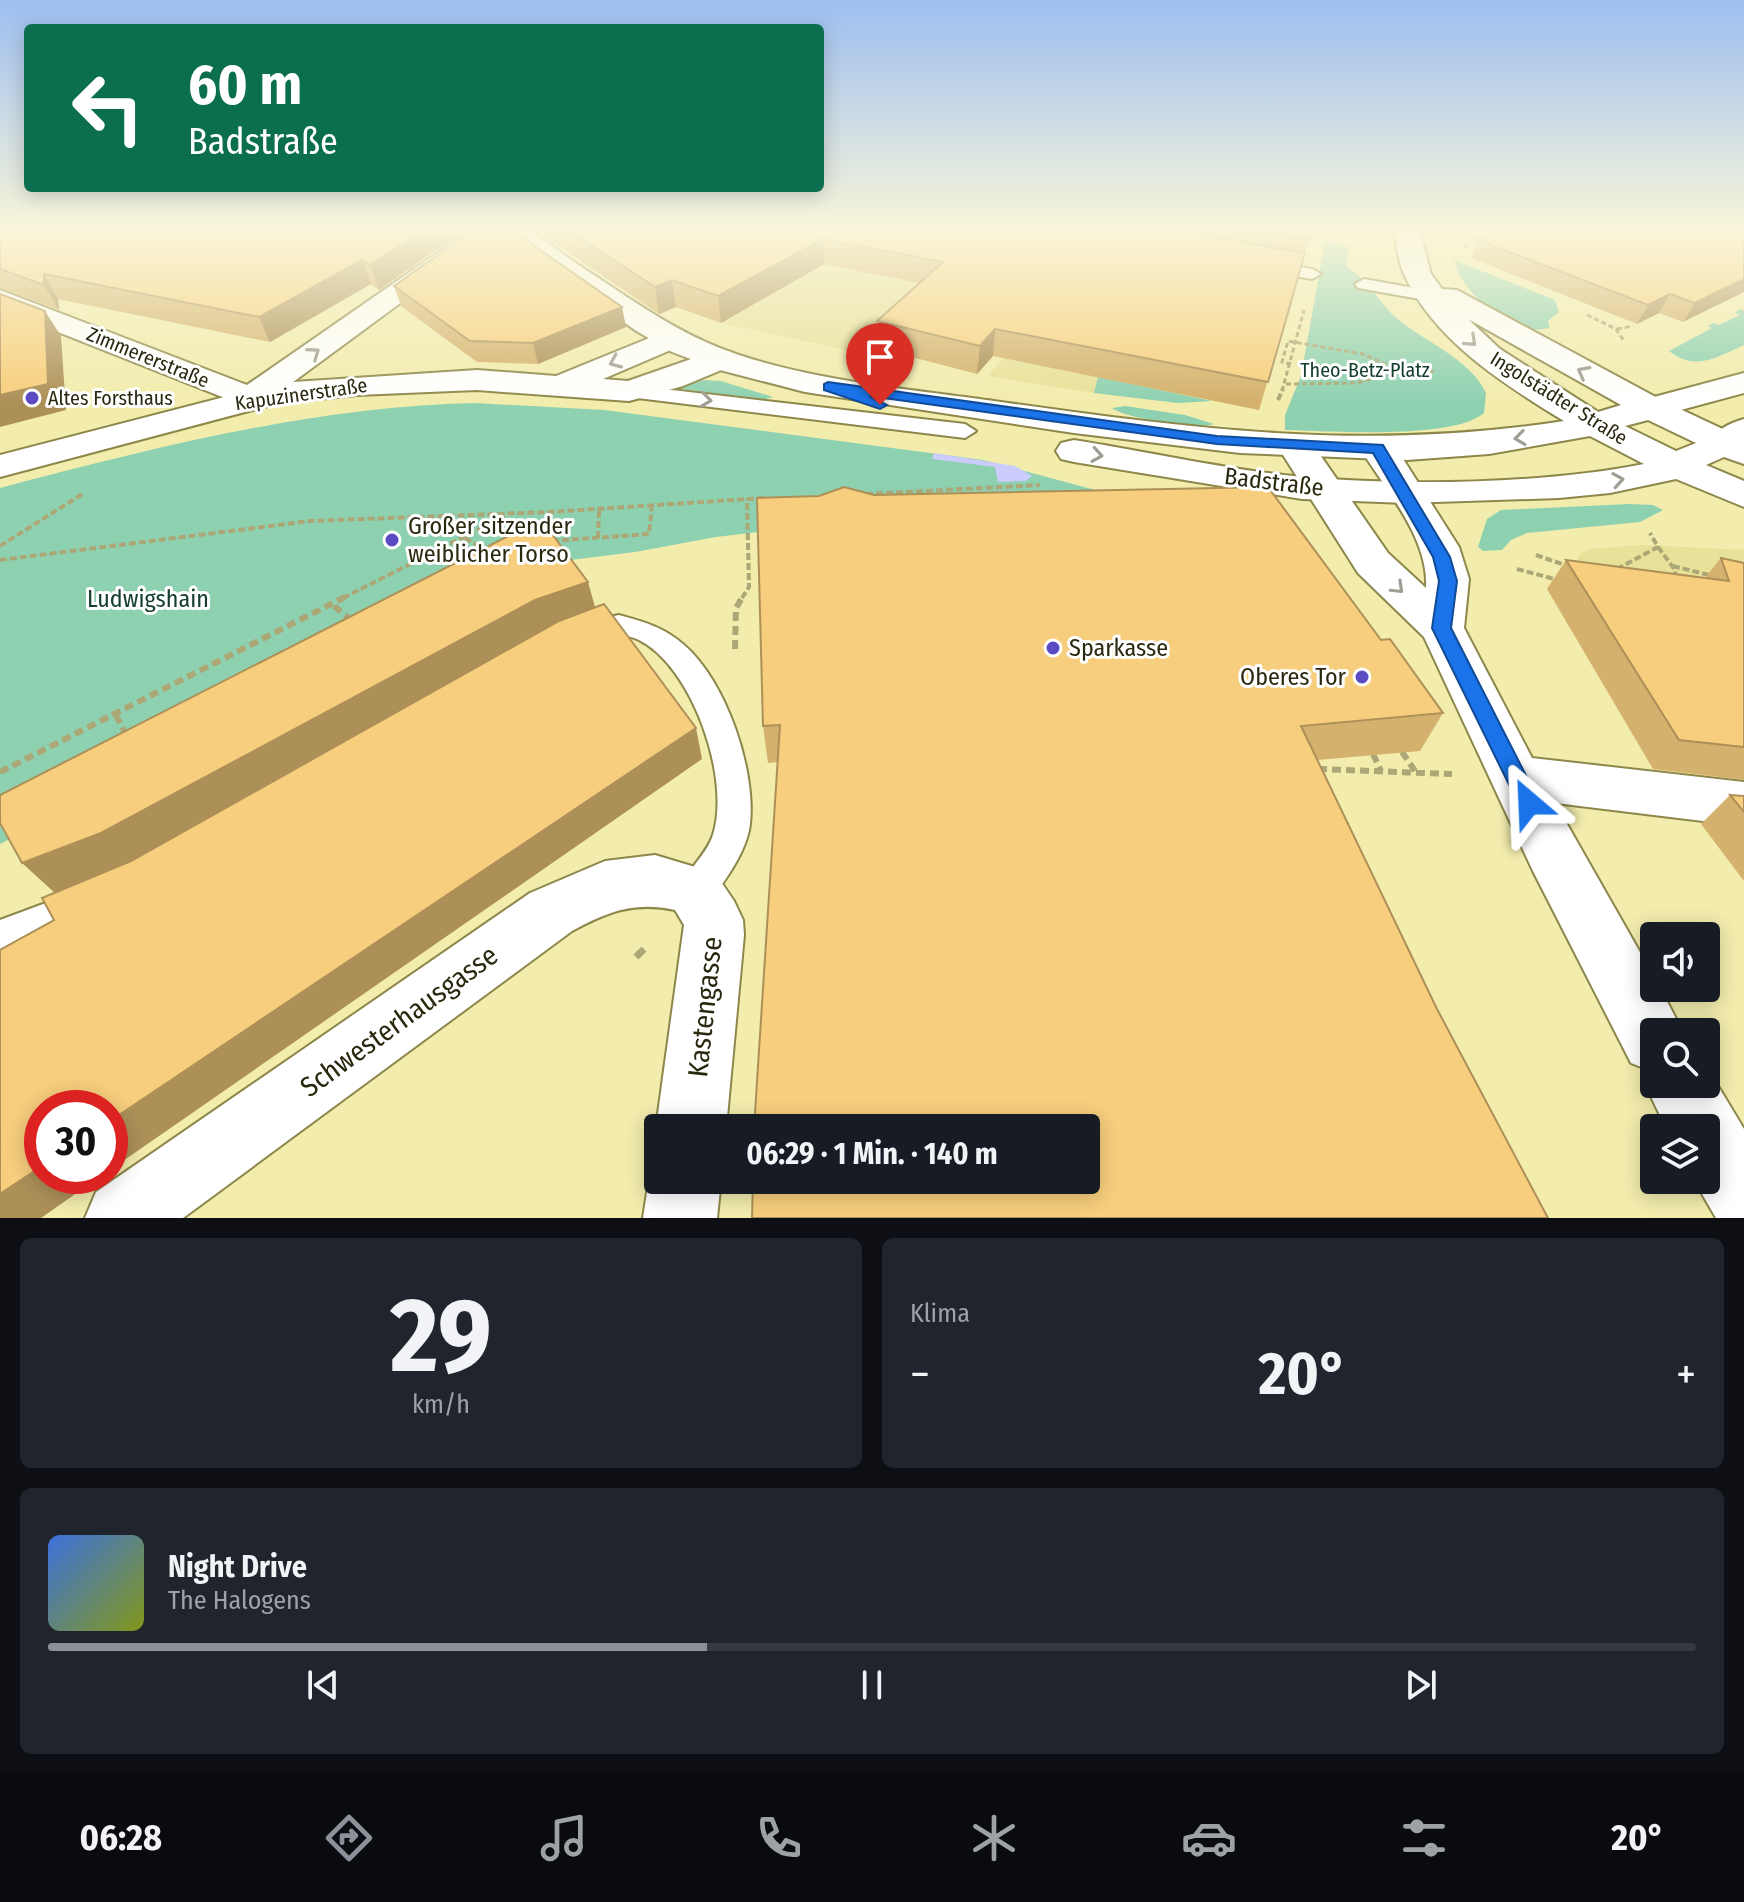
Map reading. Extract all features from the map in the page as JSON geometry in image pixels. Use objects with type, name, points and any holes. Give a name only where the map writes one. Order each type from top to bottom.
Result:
[{"type":"street","points":[[250,398],[406,288]]},
{"type":"street","name":"Badstraße","points":[[593,288],[669,339],[720,359],[828,387],[965,431],[1322,489],[1406,492],[1559,487],[1633,478],[1737,442]]},
{"type":"street","name":"Ingolstädter Straße","points":[[1426,288],[1651,408],[1737,442]]},
{"type":"street","name":"Ingolstädter Straße","points":[[1426,288],[1483,352],[1597,427],[1744,495]]},
{"type":"street","name":"Zimmererstraße","points":[[0,299],[250,398]]},
{"type":"street","name":"Kapuzinerstraße","points":[[561,385],[669,339]]},
{"type":"street","name":"Kapuzinerstraße","points":[[0,466],[250,398],[317,388],[477,380],[629,391],[660,383],[720,359]]},
{"type":"street","name":"Badstraße","points":[[828,387],[1091,425],[1296,447],[1378,448],[1517,438],[1597,427],[1651,408],[1744,383]]},
{"type":"street","points":[[1296,447],[1373,563],[1442,628],[1578,904],[1642,1018]]},
{"type":"street","points":[[1378,448],[1406,492],[1446,571],[1448,591],[1442,628]]},
{"type":"street","points":[[1516,777],[1744,804]]},
{"type":"street","name":"Schwesterhausgasse","points":[[122,1218],[551,912],[616,882],[642,878],[695,891]]},
{"type":"street","name":"Kastengasse","points":[[693,1114],[714,935],[713,920],[695,891]]},
{"type":"street","points":[[1720,1156],[1744,1197]]},
{"type":"street","points":[[680,1218],[683,1194]]},
{"type":"lane","name":"Kapuzinerstraße","points":[[629,391],[965,431]]},
{"type":"lane","points":[[559,644],[597,627],[625,623],[665,641],[682,658],[698,684],[735,778],[729,842],[695,891]]},
{"type":"lane","points":[[0,938],[117,891]]},
{"type":"path","points":[[1587,315],[1616,329],[1628,349]]},
{"type":"path","points":[[1616,329],[1633,326]]},
{"type":"path","points":[[1291,364],[1282,362],[1288,341],[1363,354],[1401,372]]},
{"type":"path","points":[[1296,342],[1286,384],[1356,383],[1401,372],[1439,371]]},
{"type":"path","points":[[1279,349],[1285,351]]},
{"type":"path","points":[[850,495],[1049,484]]},
{"type":"path","points":[[0,560],[310,521],[550,512],[776,498]]},
{"type":"path","points":[[736,608],[749,587],[747,499]]},
{"type":"path","points":[[550,512],[544,542],[649,534],[652,505]]},
{"type":"path","points":[[598,538],[599,509]]},
{"type":"path","points":[[0,772],[334,606],[509,514]]},
{"type":"path","points":[[1650,533],[1672,566],[1676,579],[1669,582]]},
{"type":"path","points":[[464,537],[489,552]]},
{"type":"path","points":[[1620,576],[1609,573],[1658,547]]},
{"type":"path","points":[[1536,555],[1574,568]]},
{"type":"path","points":[[1672,566],[1717,577]]},
{"type":"path","points":[[1517,569],[1559,580],[1569,593]]},
{"type":"path","points":[[334,606],[356,624]]},
{"type":"path","points":[[116,715],[131,746]]},
{"type":"path","points":[[1402,752],[1416,772]]},
{"type":"path","points":[[1373,754],[1381,771]]},
{"type":"path","points":[[1303,768],[1516,777]]},
{"type":"shaded area","points":[[668,288],[1231,288],[1292,306],[1259,410],[1099,378],[1094,393],[988,376],[1003,358],[895,332],[869,355],[721,323],[650,297]]},
{"type":"shaded area","points":[[1643,545],[1744,550],[1744,676],[1574,568],[1579,555],[1589,549]]},
{"type":"green space","name":"Theo-Betz-Platz","points":[[1317,288],[1370,288],[1401,322],[1468,369],[1486,393],[1484,413],[1468,422],[1419,431],[1285,430],[1285,415],[1301,376]]},
{"type":"green space","points":[[1468,288],[1524,288],[1555,300],[1559,312],[1548,321],[1550,328],[1528,329],[1502,318]]},
{"type":"green space","points":[[1740,309],[1744,311],[1744,345],[1716,358],[1697,361],[1688,361],[1669,351],[1712,328],[1708,326],[1713,323],[1719,325],[1740,315],[1735,313]]},
{"type":"green space","points":[[1098,377],[1212,401],[1178,403],[1094,393]]},
{"type":"green space","points":[[704,380],[721,381],[773,397],[762,400],[675,388]]},
{"type":"green space","name":"Ludwigshain","points":[[474,403],[604,410],[983,460],[1099,491],[716,537],[635,552],[522,566],[0,844],[0,488],[176,444],[294,421],[414,406]]},
{"type":"green space","points":[[1125,406],[1185,415],[1214,424],[1162,422],[1131,416],[1112,408]]},
{"type":"green space","points":[[1653,505],[1663,510],[1640,522],[1527,533],[1511,540],[1502,550],[1483,551],[1478,547],[1487,519],[1501,510]]},
{"type":"water","points":[[934,453],[1015,466],[1032,476],[1026,481],[998,482],[995,467],[932,459]]},
{"type":"building","points":[[113,288],[312,288],[259,317]]},
{"type":"building","points":[[397,288],[595,288],[622,307],[533,343],[470,341]]},
{"type":"building","points":[[695,288],[733,288],[718,296]]},
{"type":"building","points":[[914,288],[1295,288],[1268,382],[995,329],[980,346],[877,321]]},
{"type":"building","points":[[1603,288],[1726,288],[1695,303],[1670,294],[1648,305]]},
{"type":"building","points":[[0,294],[45,311],[48,384],[0,395]]},
{"type":"building","points":[[844,487],[874,495],[1268,487],[1381,640],[1390,639],[1443,713],[1301,726],[1437,1009],[1548,1218],[752,1218],[753,1194],[1100,1194],[1100,1114],[755,1114],[780,725],[763,726],[757,498],[819,496]]},
{"type":"building","points":[[549,530],[588,582],[535,600],[101,833],[22,863],[0,823],[0,795],[512,534]]},
{"type":"building","points":[[1721,558],[1744,563],[1744,747],[1679,740],[1566,560],[1729,581]]},
{"type":"building","points":[[604,604],[696,728],[128,1109],[128,1090],[24,1090],[24,1178],[0,1194],[0,950],[54,920],[42,898],[131,861],[559,621]]},
{"type":"building","points":[[1730,795],[1744,796],[1744,812]]},
{"type":"place","name":"Altes Forsthaus","points":[[32,398]]},
{"type":"place","name":"Großer sitzender weiblicher Torso","points":[[392,540]]},
{"type":"place","name":"Sparkasse","points":[[1053,648]]},
{"type":"place","name":"Oberes Tor","points":[[1362,677]]},
{"type":"route","points":[[880,405],[828,387],[1217,440],[1296,447],[1378,448],[1441,557],[1448,581],[1442,628],[1529,803]]}]
